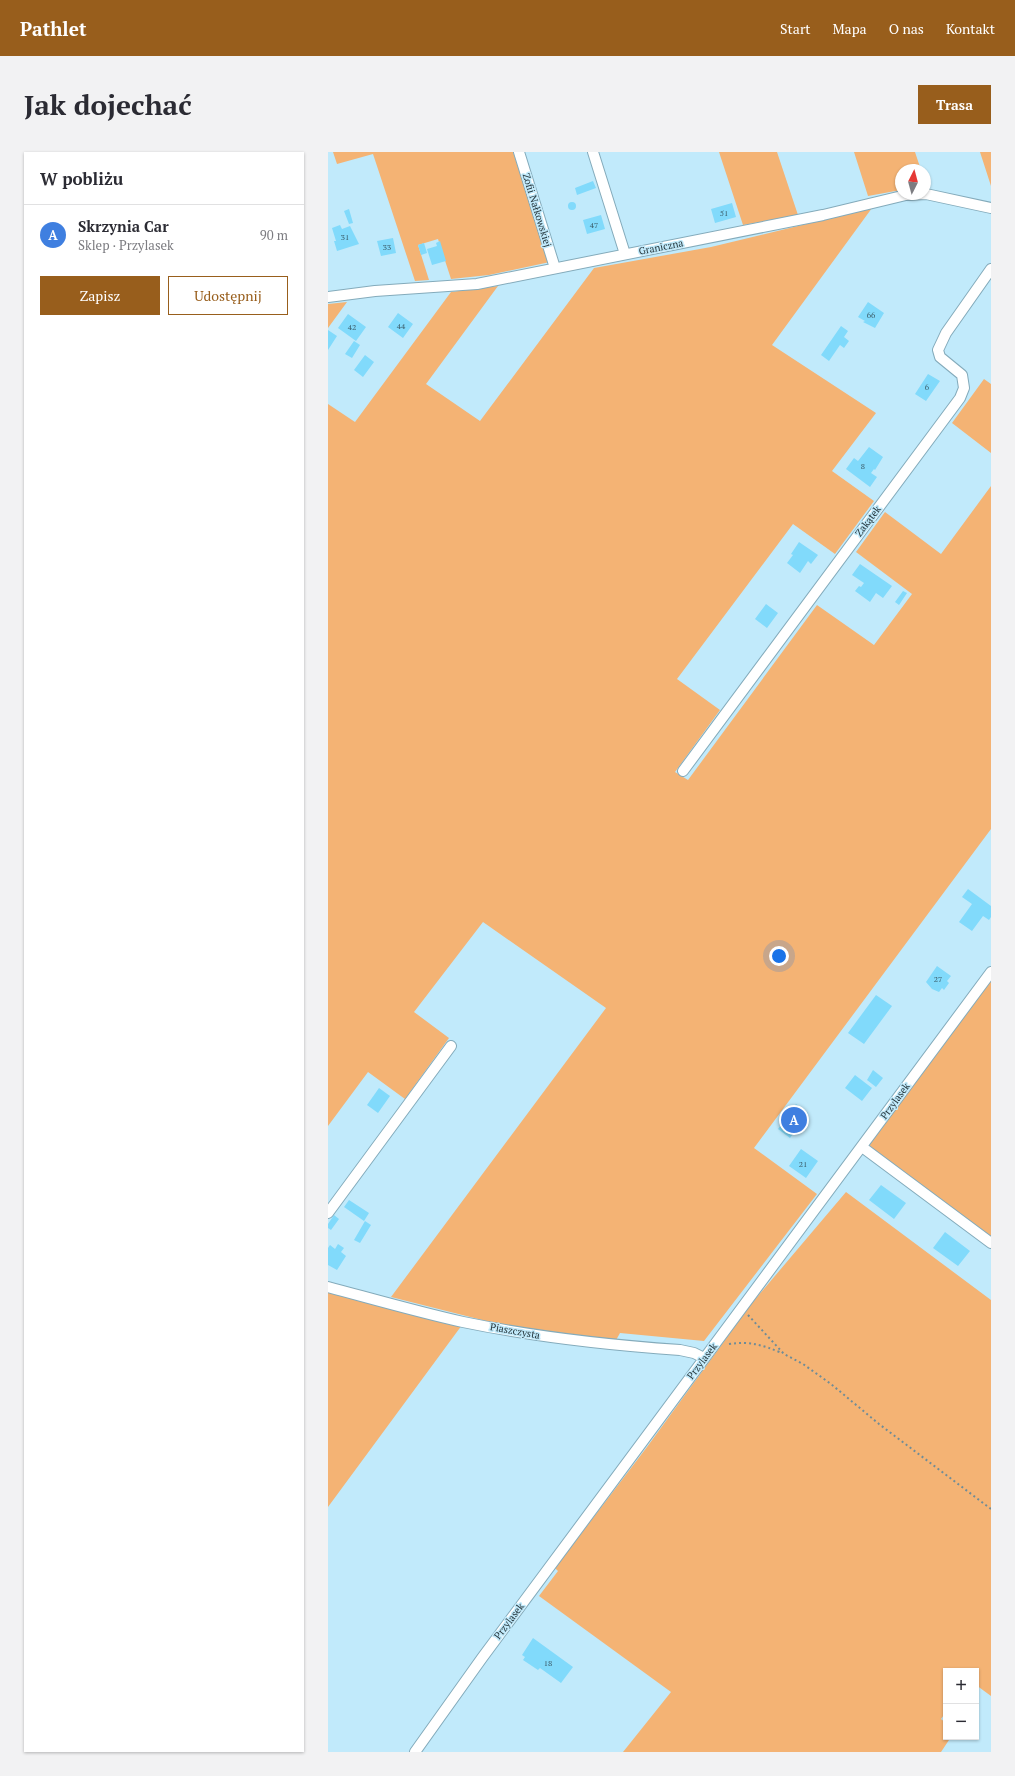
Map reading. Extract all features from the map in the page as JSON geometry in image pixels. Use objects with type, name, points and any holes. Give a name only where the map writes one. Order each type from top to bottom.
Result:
[{"type":"street","name":"Zofii Nałkowskiej","points":[[519,152],[555,268]]},
{"type":"street","points":[[593,152],[625,254]]},
{"type":"street","name":"Graniczna","points":[[328,297],[375,291],[477,284],[823,215],[906,195],[926,194],[991,208]]},
{"type":"street","name":"Zakątek","points":[[683,771],[960,398],[964,388],[962,375],[940,357],[938,350],[946,332],[991,269]]},
{"type":"street","name":"Przylasek","points":[[415,1752],[482,1658],[991,972]]},
{"type":"street","points":[[328,1212],[451,1046]]},
{"type":"street","points":[[862,1147],[991,1243]]},
{"type":"street","name":"Piaszczysta","points":[[328,1287],[462,1322],[589,1343],[680,1350],[694,1353],[704,1358]]},
{"type":"path","points":[[742,1309],[784,1354]]},
{"type":"path","points":[[714,1345],[743,1342],[756,1343],[784,1354],[803,1364],[831,1384],[879,1424],[991,1509]]},
{"type":"shaded area","points":[[333,152],[513,152],[550,262],[489,275],[451,279],[438,239],[418,245],[429,280],[415,281],[373,154],[337,164]]},
{"type":"shaded area","points":[[719,152],[777,152],[798,215],[743,225]]},
{"type":"shaded area","points":[[854,152],[915,152],[919,164],[895,164],[895,191],[868,196]]},
{"type":"shaded area","points":[[980,152],[991,152],[991,186]]},
{"type":"shaded area","points":[[872,208],[772,345],[876,413],[832,471],[874,501],[835,554],[793,524],[677,679],[720,710],[675,772],[688,780],[817,605],[874,645],[912,594],[856,552],[885,512],[941,554],[991,486],[991,829],[754,1148],[817,1194],[704,1341],[620,1333],[615,1342],[548,1334],[498,1324],[391,1297],[606,1008],[483,922],[414,1012],[449,1038],[405,1099],[368,1072],[328,1126],[328,404],[355,422],[451,292],[498,286],[426,384],[480,421],[594,268],[711,247]]},
{"type":"shaded area","points":[[347,302],[328,328],[328,304]]},
{"type":"shaded area","points":[[984,379],[991,384],[991,453],[952,423]]},
{"type":"shaded area","points":[[991,978],[991,1237],[868,1145]]},
{"type":"shaded area","points":[[846,1192],[991,1300],[991,1696],[979,1687],[979,1668],[943,1668],[943,1716],[941,1719],[943,1721],[943,1740],[949,1740],[941,1752],[623,1752],[671,1692],[539,1596],[558,1571],[555,1568],[647,1447],[752,1303]]},
{"type":"shaded area","points":[[328,1292],[462,1325],[328,1507]]},
{"type":"building","points":[[593,181],[596,188],[577,195],[575,188]]},
{"type":"building","points":[[572,202],[575,203],[575,209],[572,210],[569,209],[568,206],[569,203]]},
{"type":"building","points":[[732,203],[736,217],[715,223],[711,209]]},
{"type":"building","points":[[349,209],[353,223],[349,224],[344,211]]},
{"type":"building","points":[[601,215],[605,229],[587,234],[583,220]]},
{"type":"building","points":[[340,225],[342,229],[350,226],[359,244],[337,251],[332,228]]},
{"type":"building","points":[[393,238],[396,253],[381,256],[377,241]]},
{"type":"building","points":[[440,241],[446,261],[432,265],[427,249],[437,246],[436,243]]},
{"type":"building","points":[[424,243],[427,253],[421,255],[418,245]]},
{"type":"building","points":[[868,302],[884,313],[875,328],[863,322],[865,321],[858,317]]},
{"type":"building","points":[[398,313],[413,324],[403,338],[388,327]]},
{"type":"building","points":[[348,314],[366,327],[356,341],[338,328]]},
{"type":"building","points":[[841,326],[848,331],[844,337],[849,341],[844,348],[840,345],[829,361],[821,355]]},
{"type":"building","points":[[328,330],[337,336],[328,350]]},
{"type":"building","points":[[354,341],[360,345],[352,358],[345,354]]},
{"type":"building","points":[[365,355],[374,362],[363,377],[354,370]]},
{"type":"building","points":[[928,374],[940,381],[926,401],[915,394]]},
{"type":"building","points":[[869,447],[883,457],[875,470],[874,469],[871,473],[877,477],[870,487],[846,469],[854,458],[858,461]]},
{"type":"building","points":[[799,542],[818,555],[811,564],[808,561],[800,573],[787,563],[793,555],[791,554]]},
{"type":"building","points":[[860,564],[892,586],[883,598],[876,593],[870,602],[855,591],[864,583],[852,575]]},
{"type":"building","points":[[903,591],[907,593],[899,605],[895,602]]},
{"type":"building","points":[[766,604],[778,613],[767,628],[755,619]]},
{"type":"building","points":[[968,889],[991,906],[991,917],[989,920],[983,916],[972,931],[959,922],[972,904],[962,897]]},
{"type":"building","points":[[937,966],[951,976],[947,981],[949,983],[944,990],[942,988],[939,992],[932,989],[926,982]]},
{"type":"building","points":[[876,995],[892,1006],[864,1044],[848,1033]]},
{"type":"building","points":[[873,1070],[883,1078],[876,1087],[867,1080]]},
{"type":"building","points":[[855,1075],[872,1088],[862,1101],[845,1088]]},
{"type":"building","points":[[379,1088],[390,1096],[378,1113],[367,1105]]},
{"type":"building","points":[[796,1104],[808,1113],[790,1138],[778,1129]]},
{"type":"building","points":[[801,1149],[818,1161],[806,1178],[789,1166]]},
{"type":"building","points":[[881,1185],[906,1203],[894,1219],[869,1200]]},
{"type":"building","points":[[349,1200],[369,1213],[364,1221],[344,1207]]},
{"type":"building","points":[[334,1215],[339,1219],[331,1230],[328,1228],[328,1224]]},
{"type":"building","points":[[365,1221],[371,1225],[360,1243],[354,1240]]},
{"type":"building","points":[[945,1232],[970,1251],[958,1266],[933,1248]]},
{"type":"building","points":[[338,1244],[344,1248],[341,1252],[346,1256],[337,1270],[328,1265],[328,1248],[330,1245],[335,1249]]},
{"type":"building","points":[[533,1638],[573,1667],[561,1683],[540,1668],[538,1670],[523,1660],[525,1657],[522,1655]]},
{"type":"place","name":"Skrzynia Car","points":[[794,1120]]}]
